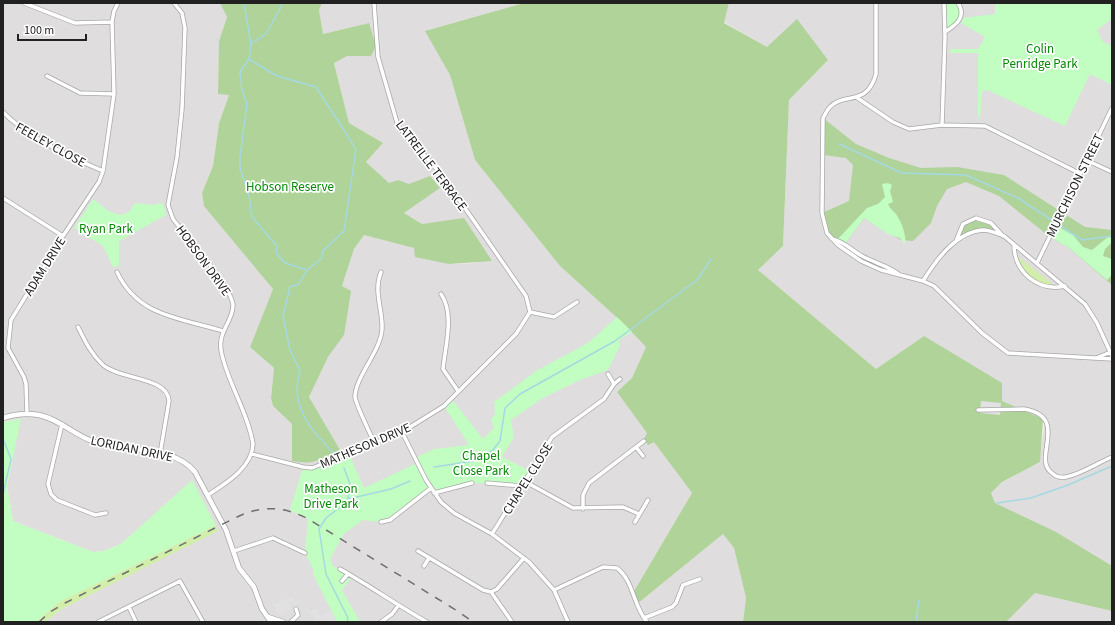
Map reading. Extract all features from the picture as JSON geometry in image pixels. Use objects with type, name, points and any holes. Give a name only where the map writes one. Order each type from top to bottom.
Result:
[{"type":"street","points":[[24,3],[75,23],[112,22]]},
{"type":"street","name":"ADAM DRIVE","points":[[8,348],[11,320],[63,236],[99,182],[103,171],[114,94],[112,22],[114,11],[118,3]]},
{"type":"street","name":"HOBSON DRIVE","points":[[174,3],[184,20],[185,34],[182,109],[169,209],[173,219],[230,294],[233,308],[221,339],[222,354],[250,429],[253,444],[252,454]]},
{"type":"street","name":"LATREILLE TERRACE","points":[[374,3],[378,57],[398,126],[442,175],[526,296],[530,312]]},
{"type":"street","points":[[876,3],[876,74],[869,90],[856,97],[830,106],[822,118],[822,213],[827,233],[832,239],[861,261],[881,270],[923,281],[934,286],[982,332],[1008,353],[1096,358],[1112,357],[1111,352],[1091,312],[1081,300],[990,223],[976,218],[963,224],[956,241],[934,264],[923,281]]},
{"type":"street","points":[[942,125],[945,32],[944,3]]},
{"type":"street","points":[[945,32],[956,25],[960,20],[962,12],[958,3]]},
{"type":"street","points":[[47,76],[80,93],[114,94]]},
{"type":"street","points":[[856,97],[893,122],[910,129],[942,125],[985,126],[1079,173]]},
{"type":"street","name":"MURCHISON STREET","points":[[1037,264],[1079,173],[1112,108]]},
{"type":"street","name":"FEELEY CLOSE","points":[[3,112],[20,126],[76,159],[103,171]]},
{"type":"street","points":[[1086,160],[1112,172]]},
{"type":"street","points":[[3,198],[63,236]]},
{"type":"street","points":[[956,241],[983,230],[1004,236]]},
{"type":"street","points":[[1014,244],[1016,261],[1025,275],[1042,286],[1057,288],[1065,286]]},
{"type":"street","points":[[117,272],[128,292],[148,308],[169,318],[223,331]]},
{"type":"street","points":[[374,442],[355,398],[358,386],[373,356],[382,330],[377,281],[381,272]]},
{"type":"street","points":[[441,294],[448,308],[443,369],[458,391]]},
{"type":"street","points":[[530,312],[554,317],[577,302]]},
{"type":"street","name":"MATHESON DRIVE","points":[[252,454],[312,468],[402,432],[444,406],[516,334],[530,312]]},
{"type":"street","points":[[78,327],[89,350],[103,365],[124,376],[156,384],[169,395],[160,454]]},
{"type":"street","points":[[3,350],[8,348],[24,377],[26,384],[27,414]]},
{"type":"street","points":[[1096,358],[1111,352]]},
{"type":"street","points":[[608,374],[614,384]]},
{"type":"street","name":"CHAPEL CLOSE","points":[[492,534],[552,437],[604,398],[614,384],[620,379]]},
{"type":"street","points":[[978,410],[1024,409],[1030,410],[1041,416],[1048,426],[1049,435],[1045,463],[1048,471],[1056,476],[1070,476],[1110,458],[1112,454]]},
{"type":"street","name":"LORIDAN DRIVE","points":[[3,418],[27,414],[47,417],[80,435],[97,442],[173,456],[190,465],[208,495],[226,530],[239,568],[254,587],[271,622]]},
{"type":"street","points":[[62,424],[48,484],[49,491],[58,500],[95,515],[106,513]]},
{"type":"street","points":[[402,432],[434,493],[454,514],[492,534],[524,558],[554,590],[568,622]]},
{"type":"street","points":[[583,509],[583,495],[589,483],[644,441]]},
{"type":"street","points":[[636,447],[643,456]]},
{"type":"street","points":[[208,495],[242,469],[252,454]]},
{"type":"street","points":[[524,481],[566,506],[573,508],[623,507],[640,514]]},
{"type":"street","points":[[434,493],[472,483]]},
{"type":"street","points":[[487,483],[521,486]]},
{"type":"street","points":[[381,522],[390,520],[431,488]]},
{"type":"street","points":[[635,522],[648,500]]},
{"type":"street","points":[[234,551],[272,538],[305,553]]},
{"type":"street","points":[[418,551],[482,590],[491,592],[497,589],[524,558]]},
{"type":"street","points":[[424,566],[429,558]]},
{"type":"street","points":[[554,590],[603,567],[612,566],[617,568],[627,578],[647,622]]},
{"type":"street","points":[[340,569],[376,589],[398,606],[427,622]]},
{"type":"street","points":[[342,581],[348,574]]},
{"type":"street","points":[[644,618],[672,607],[676,603],[683,585],[700,578]]},
{"type":"street","points":[[98,622],[180,581],[203,622]]},
{"type":"street","points":[[491,592],[512,622]]},
{"type":"street","points":[[381,622],[392,614],[398,606]]},
{"type":"street","points":[[129,607],[136,622]]},
{"type":"street","points":[[291,622],[298,615],[296,609]]},
{"type":"street","points":[[268,617],[283,622]]},
{"type":"shaded area","points":[[3,3],[220,3],[227,17],[219,41],[218,93],[229,95],[219,123],[213,166],[202,193],[204,205],[273,289],[250,347],[274,368],[271,398],[273,406],[292,424],[292,461],[316,410],[309,397],[328,357],[344,335],[342,286],[354,249],[364,235],[414,248],[455,264],[476,263],[464,219],[422,224],[404,213],[440,188],[409,184],[398,180],[389,183],[366,162],[383,143],[349,123],[334,62],[347,56],[371,56],[369,23],[323,34],[319,10],[322,3],[524,3],[426,31],[450,75],[475,160],[560,266],[625,325],[646,347],[632,378],[617,392],[692,493],[633,593],[637,604],[723,534],[734,548],[746,598],[743,622],[45,622],[62,609],[218,530],[192,481],[121,544],[104,551],[93,552],[13,521],[7,486],[20,419],[3,422]]},
{"type":"shaded area","points":[[729,3],[1112,3],[1112,567],[995,504],[991,493],[1002,482],[1039,463],[1045,421],[1002,401],[924,336],[876,369],[758,270],[783,246],[789,100],[828,60],[767,47],[724,22]]},
{"type":"shaded area","points":[[981,401],[1001,403],[1000,415],[980,413]]},
{"type":"shaded area","points":[[1035,593],[1112,611],[1112,622],[1006,622]]},
{"type":"shaded area","points":[[292,596],[295,602],[299,600],[300,602],[294,605],[293,602],[290,604],[292,609],[279,616],[274,605]]},
{"type":"shaded area","points":[[306,608],[311,611],[315,608],[322,619],[321,616],[330,610],[336,621],[315,622],[314,617],[304,610]]},
{"type":"green space","name":"Hobson Reserve","points":[[220,3],[322,3],[319,10],[323,34],[369,23],[376,46],[371,56],[347,56],[334,63],[349,123],[383,143],[366,162],[389,183],[398,180],[409,184],[430,176],[440,188],[404,213],[422,224],[464,218],[492,261],[449,264],[415,257],[414,248],[364,235],[354,249],[342,286],[351,291],[344,335],[328,357],[309,397],[340,450],[317,461],[292,461],[292,424],[273,406],[271,398],[274,368],[250,347],[273,289],[204,206],[202,193],[213,166],[219,123],[229,95],[218,94],[219,41],[227,17]]},
{"type":"green space","points":[[524,3],[729,3],[724,23],[767,47],[797,19],[828,60],[789,100],[783,246],[758,270],[876,369],[924,336],[1002,383],[1002,401],[1043,419],[1040,462],[1002,482],[991,493],[995,503],[1056,532],[1112,566],[1112,611],[1035,593],[1006,622],[743,622],[746,598],[734,548],[723,534],[637,604],[633,593],[692,493],[654,442],[648,445],[644,439],[647,433],[617,392],[632,378],[646,347],[625,325],[560,266],[475,160],[450,75],[425,31]]},
{"type":"green space","points":[[945,3],[957,3],[960,9],[958,21],[947,28]]},
{"type":"green space","name":"Colin Penridge Park","points":[[995,3],[1112,3],[1112,19],[1097,30],[1103,42],[1112,45],[1112,85],[1090,74],[1065,126],[987,90],[982,92],[980,118],[978,117],[978,53],[950,53],[951,49],[978,49],[985,37],[961,23],[964,18],[995,14]]},
{"type":"green space","points":[[823,118],[856,144],[889,158],[921,168],[957,167],[1004,175],[1085,227],[1112,230],[1112,285],[1068,247],[1050,237],[999,196],[966,182],[947,189],[937,206],[931,223],[913,241],[901,240],[864,218],[845,244],[834,238],[826,229],[822,213],[849,201],[853,165],[846,158],[823,155]]},
{"type":"green space","points":[[888,183],[892,185],[890,191],[893,202],[888,204],[902,224],[905,244],[900,238],[888,234],[864,218],[845,244],[837,240],[867,208],[878,204],[885,197],[882,184]]},
{"type":"green space","name":"Ryan Park","points":[[93,199],[110,212],[122,215],[130,211],[135,203],[153,205],[163,203],[166,215],[119,241],[119,266],[113,267],[103,246],[74,228]]},
{"type":"green space","points":[[975,221],[985,223],[993,227],[997,233],[992,230],[984,229],[974,231],[961,237],[960,235],[965,226]]},
{"type":"green space","points":[[1055,225],[1073,235],[1083,247],[1092,250],[1108,237],[1112,238],[1112,242],[1105,249],[1103,256],[1112,259],[1112,275],[1107,280],[1068,247],[1050,237]]},
{"type":"green space","points":[[1016,255],[1054,285],[1050,287],[1028,275]]},
{"type":"green space","points":[[617,317],[632,332],[619,340],[620,346],[608,370],[580,380],[543,398],[511,420],[514,437],[502,457],[530,471],[521,486],[472,483],[438,492],[431,488],[390,520],[381,522],[363,520],[344,534],[330,559],[333,566],[352,576],[342,590],[360,622],[337,622],[313,574],[313,569],[305,553],[308,519],[290,510],[303,467],[312,468],[349,454],[364,488],[417,463],[415,458],[434,449],[469,445],[444,406],[451,398],[483,439],[494,428],[491,420],[495,413],[494,402],[536,371],[588,343]]},
{"type":"green space","points":[[21,419],[7,486],[13,521],[93,552],[104,551],[121,544],[192,480],[216,525],[59,602],[36,622],[3,622],[3,422]]},
{"type":"green space","points":[[216,525],[218,531],[62,609],[45,622],[36,622],[59,602]]},
{"type":"waterway","points":[[244,3],[251,44]]},
{"type":"waterway","points":[[283,3],[266,34],[251,44],[249,59],[277,76],[316,87],[356,149],[344,231],[323,251],[321,259],[307,270],[299,284],[290,287],[283,316],[290,350],[300,371],[297,383],[297,395],[300,406],[304,416],[317,436],[334,453]]},
{"type":"waterway","points":[[249,59],[240,72],[242,90],[247,104],[240,156],[240,168],[249,196],[252,217],[277,246],[276,253],[285,263],[307,270]]},
{"type":"waterway","points":[[839,144],[902,173],[966,175],[1018,198],[1053,221]]},
{"type":"waterway","points":[[1059,225],[1082,240],[1112,236]]},
{"type":"waterway","points":[[434,467],[474,461],[492,451],[500,441],[505,408],[520,394],[615,341],[697,280],[711,259]]},
{"type":"waterway","points":[[3,439],[11,459],[3,494]]},
{"type":"waterway","points":[[997,503],[1031,498],[1068,485],[1112,466]]},
{"type":"waterway","points":[[344,468],[350,484],[348,499],[343,505],[326,518],[319,529],[326,574],[348,618],[347,622]]},
{"type":"waterway","points":[[348,499],[391,489],[410,481]]},
{"type":"waterway","points":[[916,622],[919,600]]},
{"type":"railway","points":[[39,622],[50,612],[65,603],[237,517],[255,510],[264,509],[283,510],[301,515],[473,622]]},
{"type":"park label","name":"Chapel Close Park","points":[[481,462]]},
{"type":"park label","name":"Matheson Drive Park","points":[[331,496]]}]
